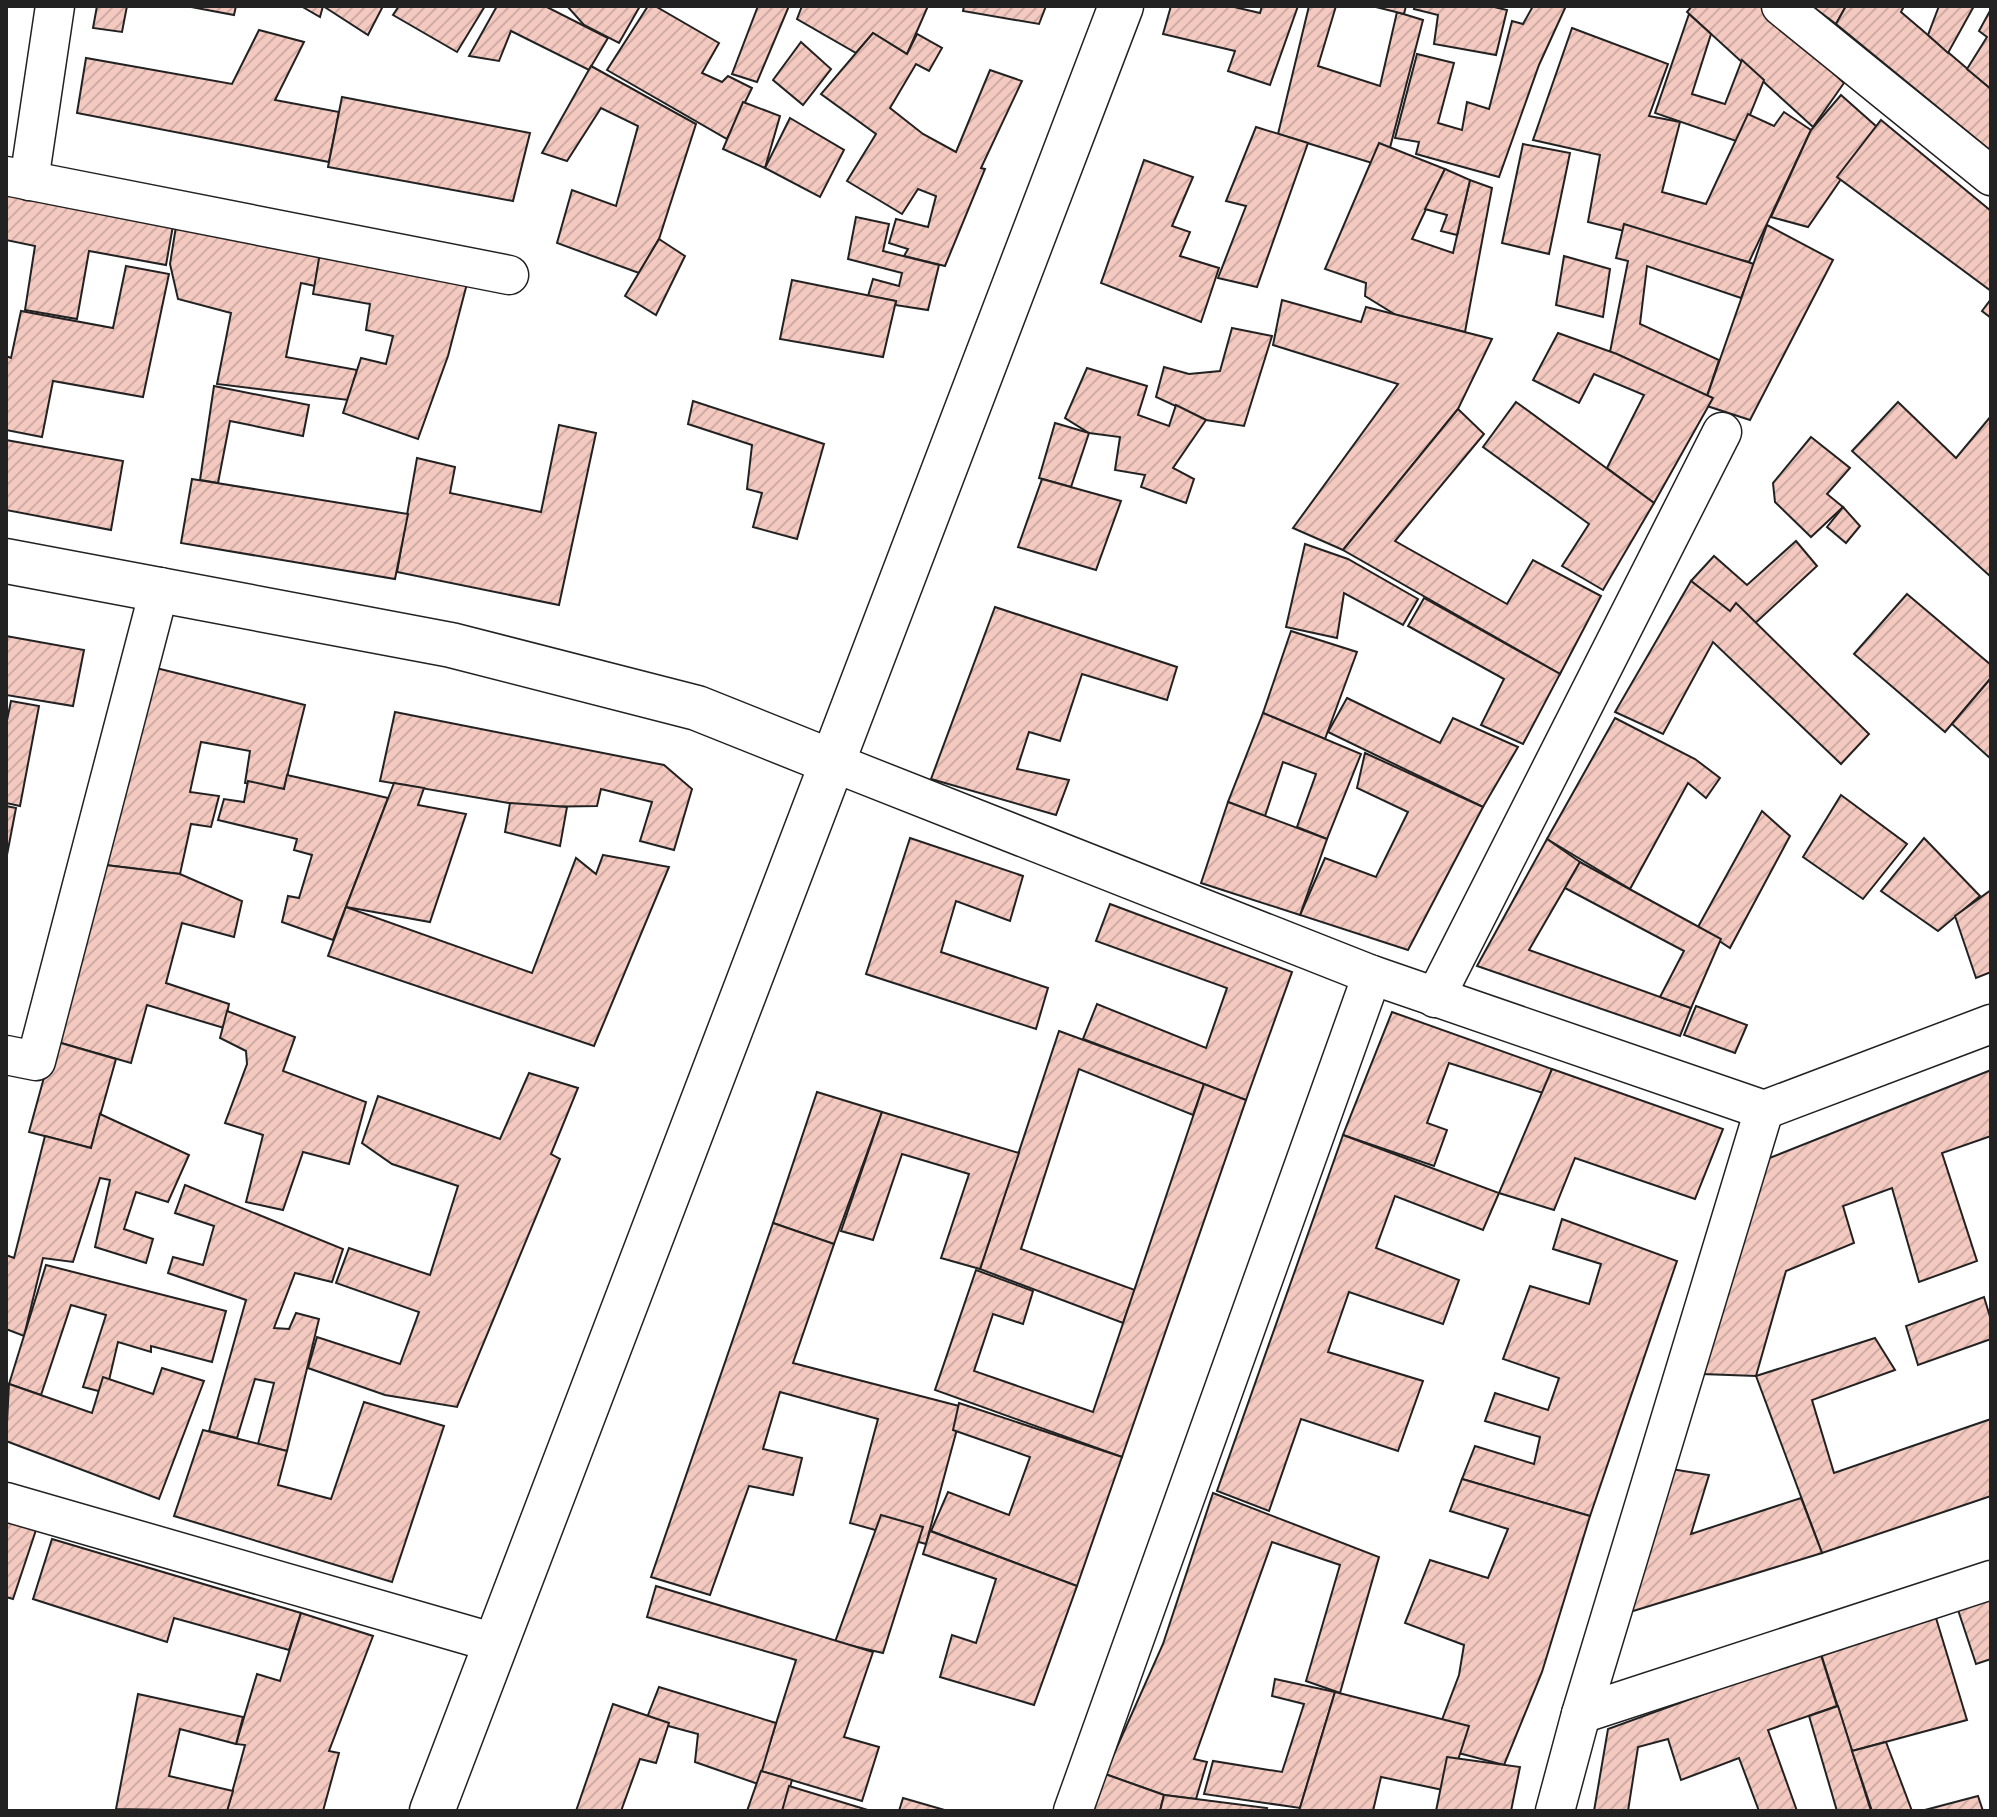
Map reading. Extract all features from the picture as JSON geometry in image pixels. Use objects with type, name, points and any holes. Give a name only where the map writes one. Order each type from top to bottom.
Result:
[{"type":"main road","points":[[432,1811],[1121,6]]},
{"type":"main road","points":[[6,561],[160,587],[451,645],[697,708],[832,762]]},
{"type":"street","points":[[55,6],[18,178],[509,275]]},
{"type":"street","points":[[1781,6],[1991,176]]},
{"type":"street","points":[[1435,998],[1722,432]]},
{"type":"street","points":[[6,1055],[36,1061],[160,587]]},
{"type":"street","points":[[832,762],[1372,975],[1764,1110],[1991,1024]]},
{"type":"street","points":[[1073,1811],[1372,975]]},
{"type":"street","points":[[1555,1811],[1581,1714],[1764,1110]]},
{"type":"street","points":[[6,1502],[495,1643]]},
{"type":"street","points":[[1581,1714],[1991,1580]]},
{"type":"building","points":[[97,6],[127,6],[122,32],[93,28]]},
{"type":"building","points":[[186,6],[236,6],[234,15]]},
{"type":"building","points":[[301,6],[323,6],[320,17]]},
{"type":"building","points":[[323,6],[383,6],[368,35]]},
{"type":"building","points":[[399,6],[485,6],[457,52],[393,15]]},
{"type":"building","points":[[497,6],[545,6],[608,38],[589,70],[511,31],[499,61],[469,56]]},
{"type":"building","points":[[567,6],[640,6],[619,43],[584,25]]},
{"type":"building","points":[[648,6],[655,6],[719,43],[702,73],[722,82],[728,76],[752,88],[727,139],[607,70]]},
{"type":"building","points":[[758,6],[789,6],[757,82],[732,74]]},
{"type":"building","points":[[802,6],[928,6],[907,54],[873,33],[856,53],[797,19]]},
{"type":"building","points":[[964,6],[1046,6],[1039,24],[963,11]]},
{"type":"building","points":[[1171,6],[1230,6],[1260,13],[1262,6],[1298,6],[1270,85],[1228,71],[1235,51],[1163,34]]},
{"type":"building","points":[[1309,6],[1336,6],[1318,66],[1380,86],[1397,12],[1423,20],[1385,167],[1278,134]]},
{"type":"building","points":[[1372,6],[1406,6],[1404,14]]},
{"type":"building","points":[[1415,6],[1490,6],[1507,10],[1496,55],[1434,44],[1438,15],[1414,9]]},
{"type":"building","points":[[1533,6],[1566,6],[1539,65],[1499,177],[1416,154],[1419,142],[1395,138],[1417,54],[1454,63],[1438,123],[1462,130],[1467,102],[1489,109],[1512,21],[1523,24]]},
{"type":"building","points":[[1692,6],[1762,6],[1844,83],[1813,127],[1687,12]]},
{"type":"building","points":[[1812,6],[1846,6],[1836,24]]},
{"type":"building","points":[[1846,6],[1904,6],[1901,12],[1991,89],[1991,151],[1836,24]]},
{"type":"building","points":[[1939,6],[1974,6],[1948,53],[1928,35]]},
{"type":"building","points":[[1991,9],[1991,89],[1967,69],[1987,37],[1979,31]]},
{"type":"building","points":[[1689,14],[1711,34],[1692,94],[1725,104],[1742,60],[1764,80],[1739,142],[1655,113]]},
{"type":"building","points":[[1572,28],[1668,64],[1649,116],[1680,122],[1662,192],[1706,204],[1748,114],[1774,126],[1784,112],[1811,130],[1749,262],[1588,222],[1600,155],[1533,140]]},
{"type":"building","points":[[259,30],[304,42],[275,100],[339,112],[329,162],[77,113],[86,58],[232,84]]},
{"type":"building","points":[[873,33],[907,54],[917,34],[942,48],[929,71],[916,64],[890,108],[923,134],[956,152],[990,70],[1022,81],[981,168],[985,169],[945,266],[904,256],[908,249],[889,243],[896,219],[928,227],[936,196],[918,189],[902,214],[847,181],[876,134],[821,94]]},
{"type":"building","points":[[801,42],[831,69],[803,105],[773,80]]},
{"type":"building","points":[[591,66],[696,124],[659,239],[639,273],[557,243],[572,190],[616,206],[638,126],[601,108],[567,161],[542,153]]},
{"type":"building","points":[[1841,95],[1877,127],[1808,227],[1771,217],[1811,130]]},
{"type":"building","points":[[342,97],[530,133],[513,201],[328,167]]},
{"type":"building","points":[[743,102],[780,116],[765,168],[723,149]]},
{"type":"building","points":[[790,118],[844,150],[820,197],[765,168]]},
{"type":"building","points":[[1881,120],[1991,211],[1991,291],[1837,177]]},
{"type":"building","points":[[1256,127],[1308,143],[1257,287],[1218,278],[1246,206],[1226,201]]},
{"type":"building","points":[[1379,143],[1445,169],[1412,239],[1453,253],[1470,180],[1492,188],[1465,332],[1396,315],[1365,296],[1366,283],[1325,269]]},
{"type":"building","points":[[1523,144],[1570,153],[1549,254],[1502,243]]},
{"type":"building","points":[[1144,160],[1193,177],[1172,226],[1190,232],[1180,256],[1219,268],[1201,322],[1101,283]]},
{"type":"building","points":[[1445,169],[1470,180],[1457,235],[1441,231],[1447,215],[1425,209]]},
{"type":"building","points":[[6,191],[174,220],[166,265],[89,251],[77,319],[25,310],[35,246],[6,240]]},
{"type":"building","points":[[856,217],[889,224],[883,251],[939,265],[928,310],[895,305],[896,301],[868,296],[873,279],[899,286],[902,273],[848,259]]},
{"type":"building","points":[[177,220],[321,247],[315,286],[301,283],[286,357],[357,370],[348,400],[217,384],[231,313],[178,299],[170,264]]},
{"type":"building","points":[[1624,224],[1754,264],[1741,298],[1647,266],[1640,324],[1719,360],[1707,396],[1610,352],[1628,261],[1616,258]]},
{"type":"building","points":[[1767,225],[1833,260],[1750,420],[1704,405]]},
{"type":"building","points":[[659,239],[685,256],[656,315],[625,296]]},
{"type":"building","points":[[321,247],[469,276],[448,356],[418,439],[343,413],[361,358],[386,364],[393,336],[366,330],[370,304],[313,294]]},
{"type":"building","points":[[1564,256],[1610,269],[1603,317],[1556,305]]},
{"type":"building","points":[[126,266],[169,274],[143,397],[53,381],[42,437],[6,430],[6,356],[11,358],[21,311],[113,328]]},
{"type":"building","points":[[792,280],[896,301],[883,357],[780,339]]},
{"type":"building","points":[[1991,299],[1991,318],[1982,311]]},
{"type":"building","points":[[1282,300],[1361,322],[1366,307],[1492,339],[1458,409],[1343,550],[1293,528],[1398,384],[1273,345]]},
{"type":"building","points":[[1232,328],[1272,336],[1244,426],[1206,420],[1156,397],[1164,367],[1189,374],[1220,371]]},
{"type":"building","points":[[1558,333],[1617,354],[1713,398],[1654,503],[1607,468],[1644,395],[1594,374],[1579,403],[1533,380]]},
{"type":"building","points":[[1087,368],[1147,386],[1138,415],[1169,426],[1176,405],[1206,420],[1173,468],[1194,479],[1186,503],[1141,487],[1145,475],[1115,470],[1120,437],[1089,433],[1065,418]]},
{"type":"building","points":[[214,386],[309,405],[303,436],[230,421],[218,483],[200,480]]},
{"type":"building","points":[[693,401],[824,444],[797,539],[753,527],[762,493],[747,489],[752,445],[688,424]]},
{"type":"building","points":[[1516,402],[1654,503],[1603,590],[1562,566],[1589,524],[1483,447]]},
{"type":"building","points":[[1898,402],[1956,458],[1991,416],[1991,577],[1852,451]]},
{"type":"building","points":[[1458,409],[1484,434],[1395,541],[1507,604],[1533,560],[1601,596],[1560,674],[1343,550]]},
{"type":"building","points":[[1055,423],[1089,433],[1071,487],[1039,478]]},
{"type":"building","points":[[559,425],[596,433],[559,605],[397,572],[417,458],[455,467],[450,493],[541,512]]},
{"type":"building","points":[[1811,437],[1850,468],[1827,494],[1843,507],[1811,537],[1775,502],[1773,483]]},
{"type":"building","points":[[6,440],[123,461],[111,530],[6,510]]},
{"type":"building","points":[[192,479],[408,514],[395,579],[181,543]]},
{"type":"building","points":[[1042,479],[1121,501],[1096,570],[1018,547]]},
{"type":"building","points":[[1843,507],[1860,526],[1846,543],[1827,527]]},
{"type":"building","points":[[1796,541],[1817,566],[1750,628],[1691,581],[1714,556],[1747,585]]},
{"type":"building","points":[[1305,544],[1348,559],[1418,599],[1403,625],[1344,593],[1337,638],[1286,627]]},
{"type":"building","points":[[1691,581],[1730,611],[1736,603],[1869,734],[1841,764],[1713,642],[1663,734],[1615,712]]},
{"type":"building","points":[[1907,594],[1991,665],[1991,678],[1945,732],[1854,654]]},
{"type":"building","points":[[1424,598],[1560,674],[1523,744],[1481,725],[1504,679],[1408,626]]},
{"type":"building","points":[[995,607],[1177,667],[1167,700],[1082,674],[1060,741],[1029,732],[1017,769],[1069,780],[1056,815],[931,779]]},
{"type":"building","points":[[1291,631],[1357,652],[1325,739],[1263,713]]},
{"type":"building","points":[[6,636],[84,650],[73,706],[6,695]]},
{"type":"building","points":[[140,664],[305,705],[284,789],[245,783],[250,751],[201,742],[190,792],[219,796],[211,827],[191,824],[180,874],[97,864]]},
{"type":"building","points":[[1991,678],[1991,759],[1952,724]]},
{"type":"building","points":[[1347,698],[1440,743],[1453,718],[1518,747],[1483,807],[1328,732]]},
{"type":"building","points":[[11,701],[39,706],[20,806],[6,803],[6,725]]},
{"type":"building","points":[[395,712],[664,765],[692,789],[674,850],[640,841],[652,802],[601,789],[597,806],[532,807],[380,781]]},
{"type":"building","points":[[1263,713],[1361,754],[1327,839],[1297,827],[1316,774],[1283,762],[1265,816],[1228,802]]},
{"type":"building","points":[[1615,718],[1695,759],[1720,778],[1706,798],[1688,783],[1630,889],[1547,839]]},
{"type":"building","points":[[1365,753],[1483,807],[1408,950],[1300,915],[1325,858],[1376,877],[1408,812],[1357,788]]},
{"type":"building","points":[[287,775],[388,798],[333,940],[282,922],[288,896],[299,898],[312,855],[294,850],[297,839],[218,820],[224,799],[244,802],[248,781],[284,789]]},
{"type":"building","points":[[394,783],[424,788],[418,805],[466,814],[430,922],[346,907]]},
{"type":"building","points":[[1841,795],[1907,844],[1863,899],[1803,857]]},
{"type":"building","points":[[1228,802],[1327,839],[1300,915],[1201,883]]},
{"type":"building","points":[[510,803],[567,807],[560,846],[505,832]]},
{"type":"building","points":[[6,806],[16,808],[6,860]]},
{"type":"building","points":[[1762,811],[1790,836],[1730,948],[1698,927]]},
{"type":"building","points":[[910,838],[1023,876],[1010,921],[956,901],[941,952],[1048,988],[1036,1029],[866,974]]},
{"type":"building","points":[[1924,838],[1980,896],[1938,931],[1881,891]]},
{"type":"building","points":[[1547,839],[1580,862],[1529,950],[1691,1008],[1680,1036],[1477,966]]},
{"type":"building","points":[[603,855],[669,867],[594,1046],[328,956],[346,907],[532,973],[576,858],[596,874]]},
{"type":"building","points":[[1580,862],[1721,939],[1691,1008],[1660,997],[1684,951],[1565,888]]},
{"type":"building","points":[[97,864],[180,874],[242,901],[234,937],[182,923],[166,983],[229,1004],[224,1028],[147,1005],[131,1063],[54,1041]]},
{"type":"building","points":[[1991,890],[1991,972],[1976,978],[1955,916]]},
{"type":"building","points":[[1110,904],[1292,972],[1246,1100],[1083,1039],[1097,1004],[1206,1048],[1227,988],[1096,941]]},
{"type":"building","points":[[1696,1006],[1747,1025],[1735,1053],[1684,1035]]},
{"type":"building","points":[[227,1011],[295,1037],[283,1071],[366,1102],[349,1164],[303,1152],[283,1210],[246,1202],[263,1135],[225,1123],[247,1064],[246,1051],[220,1038]]},
{"type":"building","points":[[1392,1012],[1552,1069],[1543,1093],[1449,1063],[1427,1123],[1447,1130],[1434,1166],[1343,1135]]},
{"type":"building","points":[[1059,1031],[1204,1084],[1193,1115],[1079,1069],[1021,1249],[1135,1290],[1123,1323],[980,1269]]},
{"type":"building","points":[[54,1041],[116,1059],[91,1148],[29,1132]]},
{"type":"building","points":[[1552,1069],[1723,1129],[1695,1199],[1575,1158],[1554,1210],[1499,1193]]},
{"type":"building","points":[[1991,1070],[1991,1136],[1942,1153],[1977,1261],[1919,1282],[1892,1188],[1843,1206],[1854,1243],[1786,1271],[1756,1376],[1702,1374],[1767,1159]]},
{"type":"building","points":[[529,1073],[578,1088],[551,1154],[560,1159],[457,1407],[385,1395],[308,1368],[317,1337],[400,1364],[419,1312],[336,1283],[349,1248],[430,1275],[458,1186],[392,1164],[362,1143],[378,1096],[500,1139]]},
{"type":"building","points":[[1204,1084],[1246,1100],[1122,1457],[935,1390],[976,1270],[1033,1291],[1023,1324],[993,1314],[974,1371],[1093,1412]]},
{"type":"building","points":[[817,1092],[882,1112],[834,1244],[773,1223]]},
{"type":"building","points":[[882,1112],[1019,1153],[980,1269],[941,1258],[969,1174],[902,1154],[873,1240],[841,1231]]},
{"type":"building","points":[[100,1114],[189,1155],[168,1202],[136,1192],[124,1229],[153,1239],[146,1263],[95,1247],[110,1180],[100,1178],[73,1262],[43,1258],[24,1336],[6,1329],[6,1255],[14,1258],[45,1136],[91,1148]]},
{"type":"building","points":[[1343,1135],[1499,1193],[1483,1230],[1395,1196],[1376,1248],[1459,1280],[1443,1324],[1349,1292],[1328,1352],[1423,1381],[1398,1451],[1301,1419],[1269,1511],[1217,1491]]},
{"type":"building","points":[[185,1185],[343,1249],[332,1282],[295,1273],[274,1328],[289,1329],[296,1313],[319,1319],[287,1451],[258,1444],[274,1383],[255,1379],[237,1438],[209,1431],[246,1300],[168,1273],[173,1257],[203,1265],[214,1226],[175,1213]]},
{"type":"building","points":[[1562,1219],[1677,1261],[1590,1516],[1462,1479],[1475,1446],[1534,1464],[1540,1437],[1485,1421],[1495,1393],[1548,1410],[1559,1378],[1503,1359],[1530,1286],[1589,1304],[1601,1264],[1553,1249]]},
{"type":"building","points":[[773,1223],[834,1244],[793,1363],[963,1407],[926,1544],[850,1523],[878,1419],[780,1392],[763,1449],[802,1458],[793,1495],[749,1486],[710,1595],[651,1577]]},
{"type":"building","points":[[46,1265],[226,1311],[212,1362],[151,1346],[151,1352],[118,1342],[106,1393],[83,1387],[106,1315],[71,1305],[41,1395],[9,1384]]},
{"type":"building","points":[[1984,1297],[1991,1320],[1991,1339],[1918,1365],[1906,1326]]},
{"type":"building","points":[[1875,1338],[1895,1370],[1812,1400],[1834,1473],[1991,1419],[1991,1496],[1822,1553],[1756,1376]]},
{"type":"building","points":[[162,1368],[204,1381],[159,1499],[6,1441],[9,1384],[92,1413],[103,1377],[153,1394]]},
{"type":"building","points":[[364,1402],[444,1426],[392,1582],[174,1516],[203,1430],[287,1451],[278,1485],[331,1499]]},
{"type":"building","points":[[959,1403],[1122,1457],[1077,1586],[931,1531],[948,1492],[1009,1515],[1030,1457],[953,1430]]},
{"type":"building","points":[[1671,1469],[1709,1475],[1691,1534],[1801,1498],[1822,1553],[1630,1612]]},
{"type":"building","points":[[1462,1479],[1590,1516],[1542,1672],[1504,1765],[1432,1746],[1459,1675],[1464,1645],[1405,1623],[1430,1560],[1488,1578],[1508,1529],[1450,1511]]},
{"type":"building","points":[[1213,1493],[1379,1557],[1340,1693],[1306,1681],[1340,1565],[1272,1542],[1194,1759],[1207,1762],[1196,1799],[1164,1795],[1105,1774],[1163,1644]]},
{"type":"building","points":[[881,1515],[923,1527],[883,1653],[835,1642]]},
{"type":"building","points":[[6,1521],[36,1530],[13,1599],[6,1597]]},
{"type":"building","points":[[930,1531],[1077,1586],[1034,1705],[940,1677],[952,1635],[976,1643],[996,1579],[923,1554]]},
{"type":"building","points":[[52,1539],[301,1613],[289,1650],[174,1618],[167,1642],[33,1599]]},
{"type":"building","points":[[656,1586],[873,1652],[844,1737],[879,1747],[862,1801],[761,1771],[796,1660],[647,1617]]},
{"type":"building","points":[[1991,1599],[1991,1659],[1976,1664],[1958,1610]]},
{"type":"building","points":[[301,1613],[373,1636],[329,1751],[339,1753],[323,1811],[227,1811],[245,1745],[236,1744],[257,1674],[280,1681]]},
{"type":"building","points":[[1936,1618],[1967,1720],[1852,1751],[1821,1654]]},
{"type":"building","points":[[1820,1652],[1837,1706],[1768,1730],[1797,1811],[1759,1811],[1739,1758],[1681,1780],[1668,1739],[1638,1747],[1628,1811],[1594,1811],[1608,1729]]},
{"type":"building","points":[[1275,1679],[1335,1692],[1300,1808],[1204,1794],[1213,1761],[1282,1772],[1304,1704],[1272,1696]]},
{"type":"building","points":[[659,1687],[776,1723],[758,1784],[695,1762],[698,1734],[646,1720]]},
{"type":"building","points":[[1335,1692],[1469,1726],[1448,1791],[1381,1777],[1373,1811],[1299,1811]]},
{"type":"building","points":[[138,1694],[243,1717],[236,1744],[180,1729],[169,1776],[233,1791],[227,1811],[116,1809]]},
{"type":"building","points":[[613,1704],[669,1723],[656,1763],[640,1759],[621,1811],[576,1811]]},
{"type":"building","points":[[1838,1706],[1871,1811],[1837,1811],[1809,1716]]},
{"type":"building","points":[[1886,1742],[1912,1811],[1872,1811],[1852,1751]]},
{"type":"building","points":[[1447,1757],[1520,1767],[1511,1811],[1436,1811]]},
{"type":"building","points":[[761,1771],[792,1780],[783,1811],[747,1811]]},
{"type":"building","points":[[1105,1774],[1164,1795],[1160,1811],[1093,1811]]},
{"type":"building","points":[[789,1786],[871,1811],[782,1811]]},
{"type":"building","points":[[1164,1795],[1267,1808],[1266,1811],[1160,1811]]},
{"type":"building","points":[[1978,1796],[1983,1811],[1921,1811]]},
{"type":"building","points":[[903,1798],[948,1811],[899,1811]]}]
